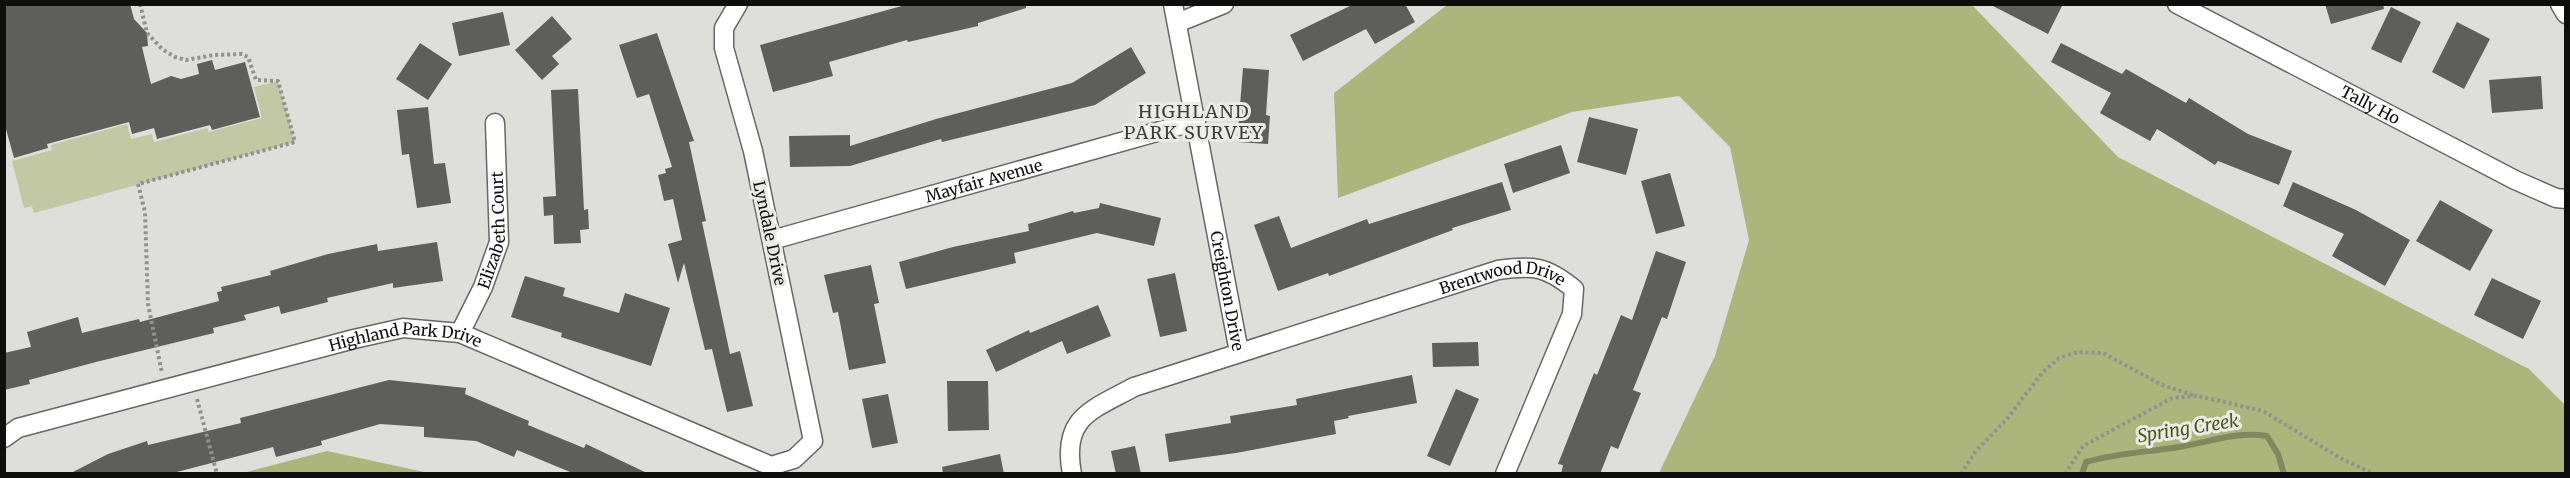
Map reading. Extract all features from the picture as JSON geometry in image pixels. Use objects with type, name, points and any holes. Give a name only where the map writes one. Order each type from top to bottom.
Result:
[{"type":"street","name":"Lyndale Drive","points":[[738,4],[724,28],[724,48],[753,151],[813,441],[794,459]]},
{"type":"street","name":"Creighton Drive","points":[[1071,474],[1068,455],[1072,432],[1084,414],[1134,387],[1239,352],[1173,4]]},
{"type":"street","points":[[1177,23],[1224,4]]},
{"type":"street","name":"Tally Ho","points":[[2177,4],[2515,180],[2556,198],[2565,199]]},
{"type":"street","points":[[2560,4],[2565,14]]},
{"type":"street","name":"Mayfair Avenue","points":[[772,240],[1196,121]]},
{"type":"street","name":"Elizabeth Court","points":[[460,333],[483,288],[499,242],[495,123]]},
{"type":"street","name":"Brentwood Drive","points":[[1239,352],[1498,270],[1527,266],[1556,274],[1574,289],[1572,314],[1504,474]]},
{"type":"street","name":"Highland Park Drive","points":[[4,438],[18,428],[403,328],[460,333],[771,466],[794,459]]},
{"type":"path","points":[[140,4],[147,33],[162,49],[175,57],[186,60],[214,54],[242,54],[248,57],[256,80],[278,81],[295,142],[138,184],[145,212],[147,304],[166,388]]},
{"type":"path","points":[[1961,474],[1976,451],[2007,419],[2042,373],[2059,358],[2078,352],[2103,353],[2162,385],[2262,411],[2342,459],[2374,474]]},
{"type":"path","points":[[193,381],[217,474]]},
{"type":"path","points":[[2065,474],[2083,446],[2172,398],[2198,396]]},
{"type":"green space","points":[[1447,5],[1972,5],[2118,157],[2529,369],[2565,405],[2565,473],[1659,473],[1715,356],[1749,240],[1730,147],[1679,96],[1572,112],[1338,198],[1334,93]]},
{"type":"green space","points":[[278,81],[295,142],[34,213],[32,206],[24,208],[12,161],[52,150],[51,145],[127,124],[131,139],[152,134],[154,142],[207,128],[209,132],[262,118],[254,87]]},
{"type":"green space","points":[[327,451],[429,473],[243,473]]},
{"type":"building","points":[[4,4],[130,4],[134,19],[147,33],[148,46],[142,47],[151,84],[171,76],[181,79],[199,74],[197,64],[212,60],[215,70],[245,62],[260,117],[212,130],[210,125],[157,139],[154,128],[132,134],[129,122],[47,144],[48,148],[14,158],[4,122]]},
{"type":"building","points":[[909,4],[1026,4],[1026,8],[978,23],[978,26],[908,42],[907,40],[829,62],[833,76],[773,92],[760,45]]},
{"type":"building","points":[[1354,4],[1405,4],[1415,22],[1375,44],[1366,29],[1303,61],[1290,35]]},
{"type":"building","points":[[1989,4],[2063,4],[2048,34]]},
{"type":"building","points":[[2325,4],[2383,4],[2384,9],[2331,24]]},
{"type":"building","points":[[2391,7],[2421,22],[2401,63],[2371,49]]},
{"type":"building","points":[[503,12],[510,45],[459,56],[452,23]]},
{"type":"building","points":[[552,16],[572,39],[552,56],[559,64],[542,80],[515,50]]},
{"type":"building","points":[[2457,22],[2490,39],[2464,89],[2432,72]]},
{"type":"building","points":[[657,33],[694,141],[689,142],[706,221],[702,222],[730,354],[740,351],[753,406],[727,412],[712,349],[705,350],[684,263],[678,283],[668,244],[682,240],[673,199],[664,201],[658,175],[666,173],[665,169],[672,167],[649,94],[637,98],[619,45]]},
{"type":"building","points":[[420,43],[452,64],[428,100],[396,79]]},
{"type":"building","points":[[2061,43],[2122,74],[2126,69],[2186,103],[2189,98],[2248,134],[2292,151],[2279,185],[2218,161],[2215,165],[2157,129],[2150,141],[2100,113],[2111,93],[2051,62]]},
{"type":"building","points":[[1131,47],[1146,73],[1095,105],[942,142],[941,139],[850,166],[790,167],[789,136],[850,135],[850,146],[936,119],[1072,83]]},
{"type":"building","points":[[1243,68],[1269,70],[1266,115],[1270,116],[1268,144],[1237,142]]},
{"type":"building","points":[[2541,76],[2543,109],[2492,113],[2489,80]]},
{"type":"building","points":[[578,89],[584,210],[588,209],[589,229],[580,230],[581,243],[554,244],[553,215],[544,216],[543,197],[556,196],[551,90]]},
{"type":"building","points":[[428,107],[434,164],[445,163],[451,203],[417,208],[409,154],[402,155],[397,110]]},
{"type":"building","points":[[1589,117],[1638,129],[1626,175],[1577,162]]},
{"type":"building","points":[[1561,145],[1570,173],[1513,193],[1504,164]]},
{"type":"building","points":[[1670,173],[1685,226],[1656,234],[1641,181]]},
{"type":"building","points":[[1502,182],[1511,210],[1452,228],[1453,230],[1329,276],[1328,273],[1278,291],[1254,225],[1279,216],[1291,248],[1367,219],[1369,224]]},
{"type":"building","points":[[2293,182],[2356,210],[2410,240],[2385,286],[2332,256],[2344,234],[2283,206]]},
{"type":"building","points":[[2440,200],[2493,230],[2470,271],[2416,241]]},
{"type":"building","points":[[1100,203],[1161,218],[1154,246],[1097,233],[1014,253],[1016,263],[906,289],[899,262],[953,247],[1029,231],[1028,224],[1073,211],[1074,213],[1099,208]]},
{"type":"building","points":[[437,242],[443,281],[393,288],[393,283],[327,298],[328,302],[281,314],[279,306],[244,315],[246,320],[213,328],[214,333],[29,380],[30,384],[4,390],[4,353],[31,347],[27,332],[78,317],[82,333],[139,319],[140,322],[219,301],[217,292],[222,291],[221,287],[271,275],[270,271],[328,254],[377,244],[378,251]]},
{"type":"building","points":[[1656,251],[1686,262],[1667,319],[1662,317],[1633,390],[1641,393],[1618,449],[1611,446],[1600,474],[1561,474],[1563,465],[1558,464],[1594,373],[1597,375],[1621,315],[1632,320]]},
{"type":"building","points":[[871,265],[879,303],[874,304],[886,363],[849,370],[838,312],[833,313],[824,275]]},
{"type":"building","points":[[1175,273],[1187,331],[1160,337],[1147,279]]},
{"type":"building","points":[[525,276],[565,288],[563,296],[619,313],[625,293],[670,308],[651,366],[561,337],[562,333],[511,317]]},
{"type":"building","points":[[2492,278],[2541,301],[2523,339],[2474,315]]},
{"type":"building","points":[[1098,305],[1111,336],[1067,354],[1062,341],[996,372],[986,350],[1029,330],[1030,333]]},
{"type":"building","points":[[1478,342],[1479,366],[1433,367],[1432,343]]},
{"type":"building","points":[[1412,375],[1417,403],[1348,416],[1349,418],[1334,421],[1336,434],[1236,453],[1169,462],[1165,434],[1231,423],[1230,416],[1297,405],[1296,399]]},
{"type":"building","points":[[389,380],[466,388],[465,394],[529,421],[528,425],[584,448],[586,444],[649,474],[575,474],[517,450],[514,457],[476,441],[424,437],[424,427],[380,424],[321,441],[322,445],[276,457],[273,447],[169,474],[69,474],[108,454],[147,441],[148,445],[241,423],[240,418]]},
{"type":"building","points":[[947,381],[988,381],[989,430],[948,431]]},
{"type":"building","points":[[1456,389],[1479,399],[1450,466],[1427,456]]},
{"type":"building","points":[[888,394],[898,443],[872,448],[862,399]]},
{"type":"building","points":[[1135,446],[1141,474],[1116,474],[1111,451]]},
{"type":"building","points":[[1000,454],[1004,474],[943,474],[942,467]]},
{"type":"waterway","name":"Spring Creek","points":[[2082,474],[2086,462],[2098,459],[2245,435],[2267,436],[2278,454],[2284,474]]},
{"type":"district","name":"HIGHLAND PARK SURVEY","points":[[1194,121]]}]
